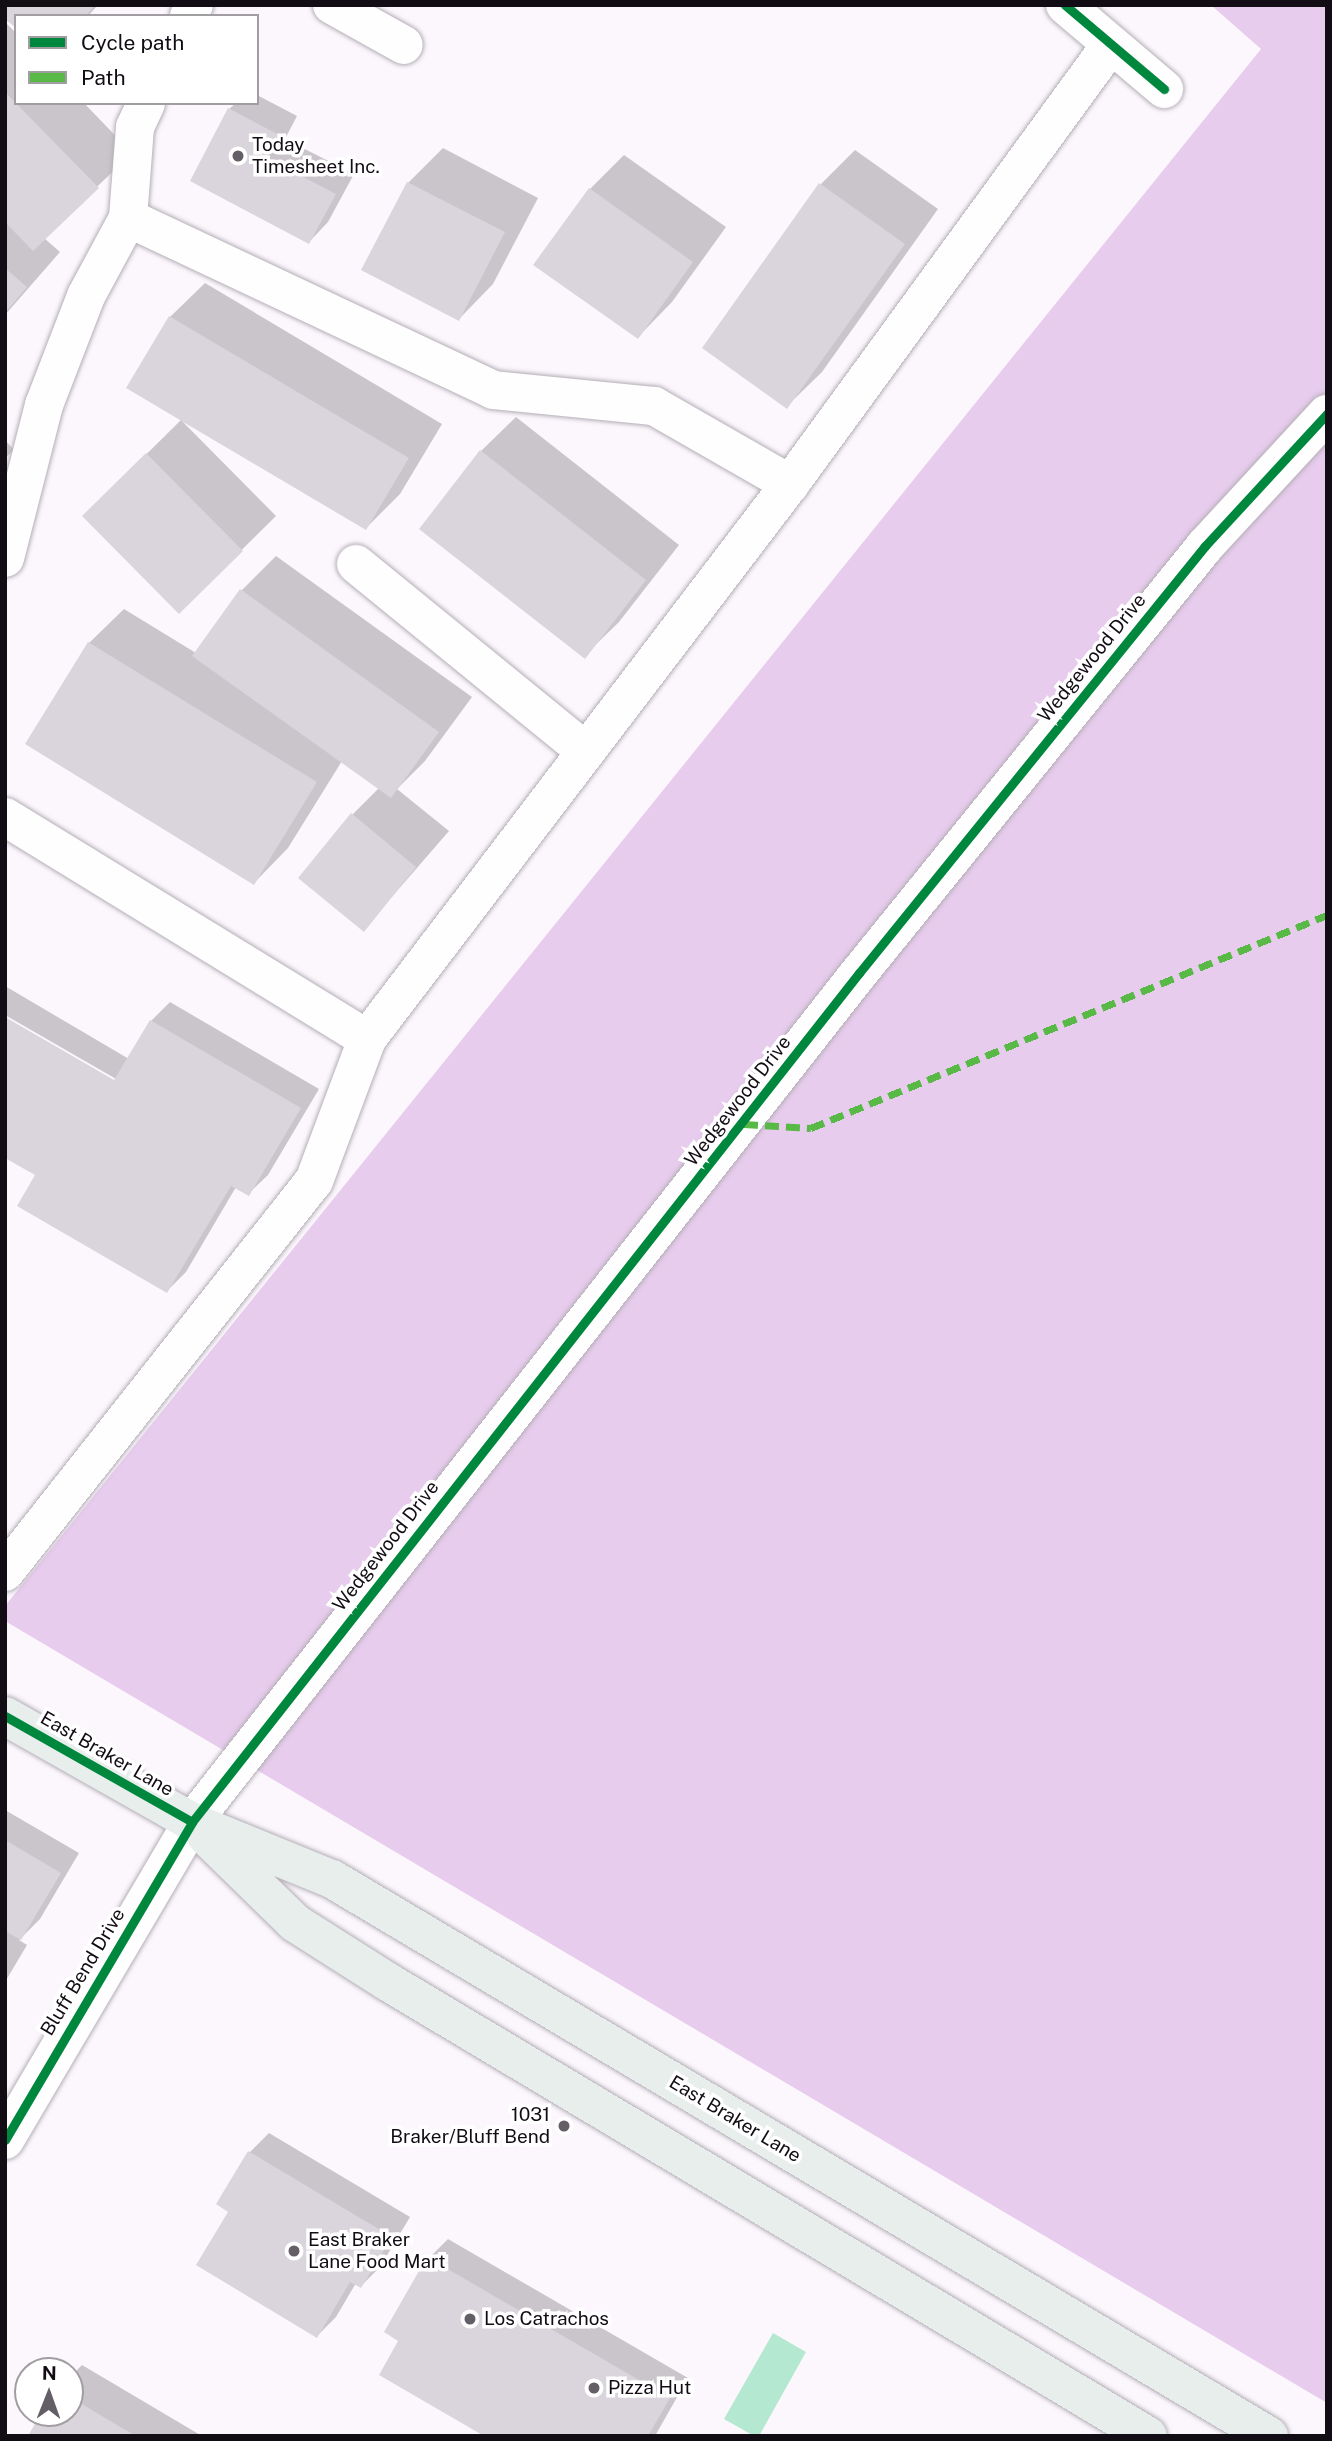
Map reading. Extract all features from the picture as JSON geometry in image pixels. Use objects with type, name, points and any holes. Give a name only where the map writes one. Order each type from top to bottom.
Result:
[{"type":"main road","name":"East Braker Lane","points":[[5,1716],[192,1822],[332,1880],[1269,2436]]},
{"type":"main road","name":"East Braker Lane","points":[[192,1822],[295,1923],[1148,2436]]},
{"type":"street","points":[[332,5],[404,45]]},
{"type":"street","points":[[1066,5],[1110,47],[1164,89]]},
{"type":"street","points":[[5,1572],[314,1181],[367,1039],[790,484],[1110,47]]},
{"type":"street","points":[[5,558],[44,405],[86,296],[128,218],[135,127],[145,105]]},
{"type":"street","points":[[128,218],[493,390],[654,406],[790,484]]},
{"type":"street","name":"Wedgewood Drive","points":[[192,1822],[876,952],[1205,546],[1327,414]]},
{"type":"street","points":[[356,564],[585,751]]},
{"type":"street","points":[[5,817],[367,1039]]},
{"type":"street","name":"Bluff Bend Drive","points":[[6,2138],[192,1822]]},
{"type":"shaded area","points":[[1211,5],[1327,5],[1327,2403],[5,1621],[5,1606],[1261,49]]},
{"type":"shaded area","points":[[773,2333],[806,2352],[759,2436],[754,2436],[724,2419]]},
{"type":"building","points":[[5,5],[95,5],[88,14],[14,14],[14,26],[5,19]]},
{"type":"building","points":[[5,92],[14,101],[14,105],[18,105],[99,188],[33,251],[5,222]]},
{"type":"building","points":[[228,108],[279,135],[267,158],[336,194],[309,244],[190,181]]},
{"type":"building","points":[[407,182],[505,232],[459,321],[361,270]]},
{"type":"building","points":[[819,183],[905,244],[787,409],[702,348]]},
{"type":"building","points":[[589,188],[693,262],[638,339],[533,265]]},
{"type":"building","points":[[5,268],[27,287],[5,313]]},
{"type":"building","points":[[169,316],[409,458],[366,530],[126,388]]},
{"type":"building","points":[[480,450],[646,580],[585,659],[419,529]]},
{"type":"building","points":[[146,453],[243,551],[179,614],[82,516]]},
{"type":"building","points":[[240,589],[439,732],[391,798],[192,656]]},
{"type":"building","points":[[88,642],[317,782],[254,885],[25,744]]},
{"type":"building","points":[[351,813],[416,867],[364,932],[298,878]]},
{"type":"building","points":[[5,1017],[114,1080],[150,1020],[301,1108],[249,1196],[231,1186],[167,1293],[17,1206],[35,1175],[5,1158]]},
{"type":"building","points":[[5,1840],[61,1873],[21,1940],[5,1931]]},
{"type":"building","name":"East Braker Lane Food Mart","points":[[248,2151],[392,2237],[361,2288],[350,2282],[317,2338],[196,2265],[228,2212],[216,2204]]},
{"type":"building","points":[[427,2257],[670,2398],[648,2436],[484,2436],[379,2375],[398,2341],[384,2332]]},
{"type":"building","points":[[84,2405],[136,2436],[28,2436],[33,2427],[84,2427]]},
{"type":"marked path","points":[[744,1124],[811,1128],[1327,915]]},
{"type":"cycle path","points":[[1065,5],[1164,89]]},
{"type":"cycle path","points":[[5,2140],[192,1822],[859,973],[1205,546],[1327,414]]},
{"type":"cycle path","points":[[5,1716],[192,1822]]},
{"type":"place","name":"Today Timesheet Inc.","points":[[238,156]]},
{"type":"place","name":"1031 Braker/Bluff Bend","points":[[564,2126]]},
{"type":"place","name":"East Braker Lane Food Mart","points":[[294,2251]]},
{"type":"place","name":"Los Catrachos","points":[[470,2319]]},
{"type":"place","name":"Pizza Hut","points":[[594,2388]]}]
